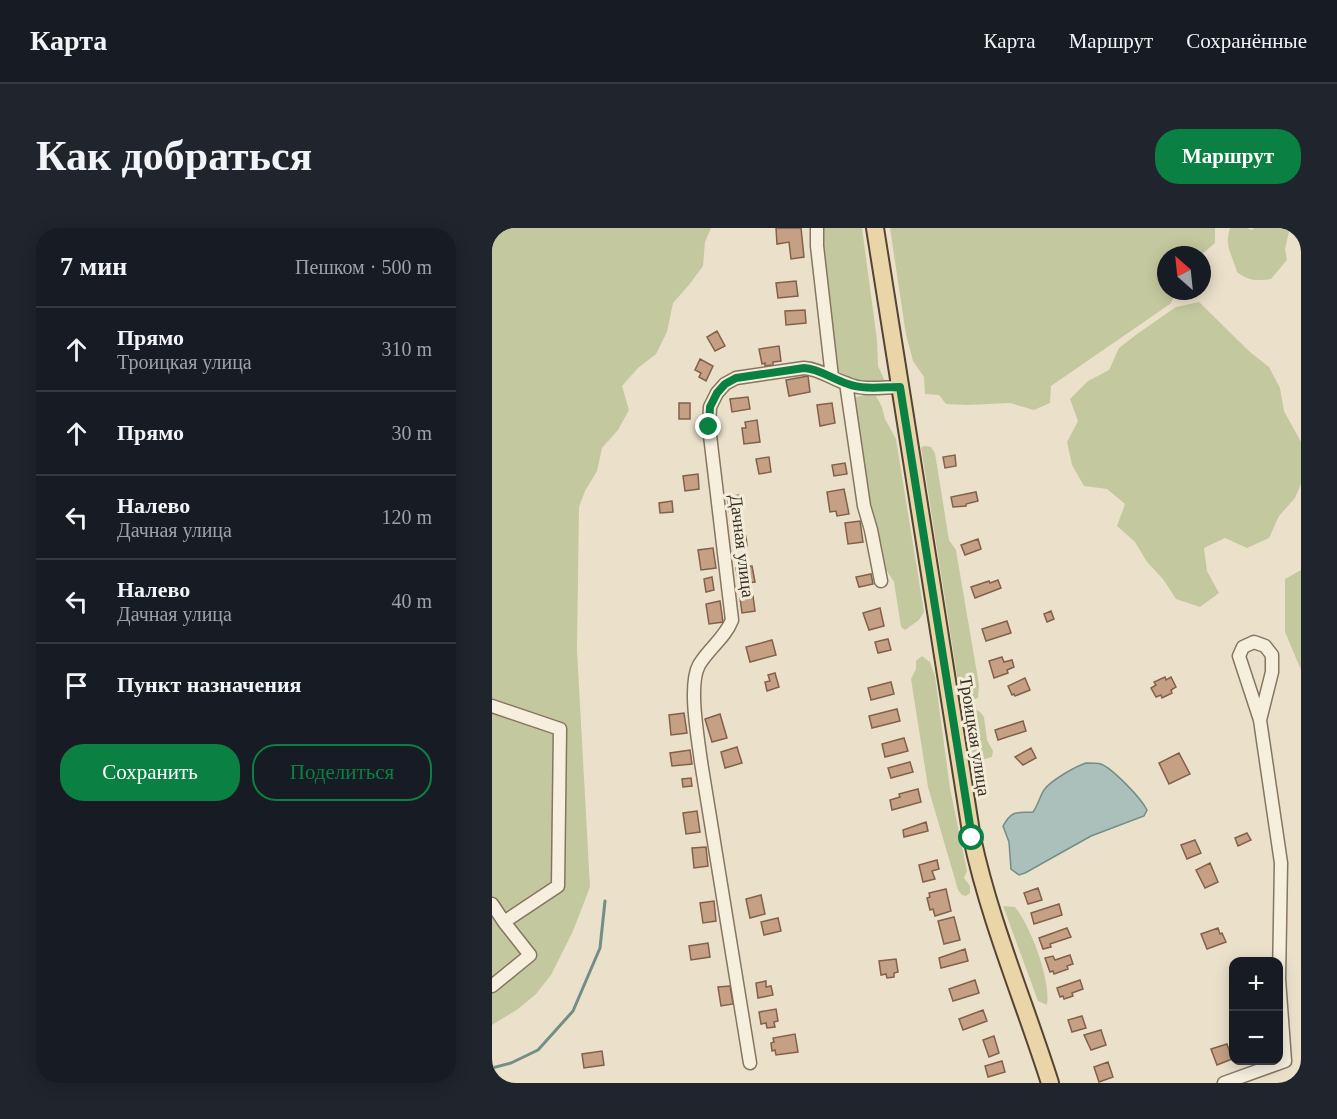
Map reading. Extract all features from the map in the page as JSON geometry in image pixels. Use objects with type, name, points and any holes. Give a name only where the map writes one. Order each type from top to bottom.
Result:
[{"type":"main road","name":"Троицкая улица","points":[[875,228],[972,838],[994,922],[1050,1083]]},
{"type":"street","points":[[817,228],[817,246],[832,377]]},
{"type":"street","name":"Дачная улица","points":[[750,1063],[701,762],[696,718],[694,681],[698,668],[707,651],[720,640],[732,620],[709,427],[710,407],[725,384],[736,378],[804,368],[815,368],[846,384],[865,388],[900,387]]},
{"type":"street","points":[[846,384],[864,506],[881,582]]},
{"type":"street","points":[[1224,1083],[1285,1061],[1279,979],[1281,863],[1260,720],[1239,656],[1242,647],[1254,642],[1265,646],[1272,655],[1272,672],[1264,696],[1260,720]]},
{"type":"street","points":[[492,706],[560,729],[558,886],[504,922]]},
{"type":"street","points":[[492,904],[530,955],[492,986]]},
{"type":"green space","points":[[492,228],[711,228],[705,242],[703,266],[673,303],[667,332],[656,354],[638,368],[622,386],[629,410],[618,430],[602,448],[597,471],[579,507],[577,650],[590,887],[573,931],[551,975],[536,994],[518,1009],[492,1025]]},
{"type":"green space","points":[[824,228],[862,228],[877,340],[878,366],[884,379],[882,382],[862,385],[836,370],[820,245]]},
{"type":"green space","points":[[890,228],[1215,228],[1215,243],[1211,246],[1157,246],[1157,300],[1172,300],[1170,304],[1051,386],[1050,403],[1034,410],[1010,403],[946,404],[939,395],[925,394],[924,377],[913,361],[906,335]]},
{"type":"green space","points":[[1230,228],[1252,230],[1254,228],[1290,228],[1285,249],[1287,260],[1271,279],[1253,280],[1237,272],[1228,246]]},
{"type":"green space","points":[[1199,302],[1250,352],[1269,367],[1280,388],[1284,411],[1301,442],[1301,484],[1295,498],[1279,516],[1269,538],[1247,548],[1225,538],[1204,548],[1207,571],[1219,593],[1200,607],[1176,599],[1163,579],[1147,562],[1135,542],[1117,526],[1125,504],[1107,489],[1084,486],[1072,465],[1067,442],[1078,421],[1070,399],[1088,381],[1109,370],[1119,348],[1137,334],[1176,307]]},
{"type":"green space","points":[[864,395],[876,396],[896,439],[924,612],[919,620],[905,630],[901,627],[894,582],[881,562],[853,398]]},
{"type":"green space","points":[[921,447],[931,447],[935,453],[949,540],[956,550],[979,685],[978,698],[966,701],[959,688]]},
{"type":"green space","points":[[1301,570],[1301,670],[1285,632],[1285,579]]},
{"type":"green space","points":[[922,656],[930,662],[935,676],[950,788],[967,871],[964,878],[970,886],[970,893],[966,896],[958,890],[928,787],[911,679],[916,669],[916,661]]},
{"type":"green space","points":[[975,709],[984,717],[987,740],[993,751],[992,757],[985,759],[978,758],[966,750],[962,731],[964,717]]},
{"type":"green space","points":[[1003,906],[1015,907],[1033,940],[1043,968],[1047,1005],[1038,1001]]},
{"type":"water","points":[[1086,763],[1101,764],[1119,778],[1144,805],[1147,810],[1144,816],[1091,836],[1019,875],[1011,869],[1009,842],[1003,826],[1015,813],[1033,812],[1047,786]]},
{"type":"building","points":[[776,228],[801,228],[804,257],[791,259],[789,242],[777,244]]},
{"type":"building","points":[[796,281],[798,296],[778,298],[776,283]]},
{"type":"building","points":[[805,310],[806,323],[786,325],[785,311]]},
{"type":"building","points":[[717,331],[725,346],[715,351],[707,337]]},
{"type":"building","points":[[779,346],[781,361],[773,362],[773,365],[762,364],[759,349]]},
{"type":"building","points":[[700,359],[713,366],[706,381],[699,377],[701,373],[695,370]]},
{"type":"building","points":[[808,376],[810,392],[789,396],[786,380]]},
{"type":"building","points":[[748,397],[750,409],[732,412],[730,399]]},
{"type":"building","points":[[679,403],[690,403],[690,419],[679,419]]},
{"type":"building","points":[[832,403],[835,423],[820,426],[817,405]]},
{"type":"building","points":[[757,420],[760,442],[744,444],[742,428],[746,428],[745,422]]},
{"type":"building","points":[[955,455],[956,466],[945,468],[943,457]]},
{"type":"building","points":[[769,457],[771,472],[759,474],[756,459]]},
{"type":"building","points":[[845,463],[847,474],[834,476],[832,465]]},
{"type":"building","points":[[698,474],[699,489],[685,491],[683,476]]},
{"type":"building","points":[[844,489],[849,514],[837,516],[836,511],[830,512],[827,492]]},
{"type":"building","points":[[976,492],[978,501],[966,504],[966,506],[953,507],[951,497]]},
{"type":"building","points":[[739,495],[741,514],[730,515],[727,497]]},
{"type":"building","points":[[672,501],[673,512],[660,513],[659,503]]},
{"type":"building","points":[[860,521],[863,542],[848,544],[845,523]]},
{"type":"building","points":[[746,536],[747,546],[736,548],[735,537]]},
{"type":"building","points":[[978,539],[981,549],[965,555],[961,545]]},
{"type":"building","points":[[713,548],[716,568],[701,570],[698,550]]},
{"type":"building","points":[[752,566],[755,582],[739,584],[736,568]]},
{"type":"building","points":[[871,574],[873,584],[859,587],[856,577]]},
{"type":"building","points":[[712,577],[714,590],[706,592],[704,579]]},
{"type":"building","points":[[998,580],[1001,588],[975,598],[971,587]]},
{"type":"building","points":[[753,596],[755,611],[742,613],[740,598]]},
{"type":"building","points":[[720,601],[723,622],[709,624],[706,604]]},
{"type":"building","points":[[880,608],[884,626],[869,630],[863,613]]},
{"type":"building","points":[[1051,611],[1054,619],[1047,622],[1044,614]]},
{"type":"building","points":[[1007,621],[1011,633],[986,641],[982,629]]},
{"type":"building","points":[[888,639],[891,650],[878,653],[875,642]]},
{"type":"building","points":[[772,640],[776,655],[750,662],[746,647]]},
{"type":"building","points":[[1002,657],[1004,662],[1012,660],[1014,667],[1007,670],[1008,673],[994,678],[989,661]]},
{"type":"building","points":[[775,673],[779,687],[767,691],[765,682],[770,681],[768,675]]},
{"type":"building","points":[[1165,677],[1166,680],[1171,677],[1176,687],[1171,690],[1172,693],[1162,698],[1161,695],[1156,697],[1151,688],[1156,685],[1154,682]]},
{"type":"building","points":[[1025,678],[1030,690],[1012,695],[1008,686]]},
{"type":"building","points":[[891,682],[894,694],[871,700],[868,688]]},
{"type":"building","points":[[897,709],[900,721],[872,728],[869,716]]},
{"type":"building","points":[[684,713],[687,733],[671,735],[669,715]]},
{"type":"building","points":[[720,714],[727,738],[712,742],[705,719]]},
{"type":"building","points":[[1023,721],[1026,731],[998,740],[995,730]]},
{"type":"building","points":[[904,738],[908,751],[885,757],[882,744]]},
{"type":"building","points":[[737,747],[742,763],[725,768],[721,752]]},
{"type":"building","points":[[1031,748],[1036,758],[1023,765],[1015,757]]},
{"type":"building","points":[[690,750],[692,764],[672,766],[670,753]]},
{"type":"building","points":[[1179,753],[1190,774],[1169,784],[1159,763]]},
{"type":"building","points":[[910,762],[913,772],[891,778],[888,768]]},
{"type":"building","points":[[691,778],[692,786],[683,787],[682,779]]},
{"type":"building","points":[[918,789],[921,802],[892,810],[890,800],[900,797],[899,794]]},
{"type":"building","points":[[697,811],[700,832],[686,834],[683,813]]},
{"type":"building","points":[[926,822],[928,831],[904,837],[903,830]]},
{"type":"building","points":[[1247,833],[1251,840],[1238,846],[1235,838]]},
{"type":"building","points":[[1195,840],[1201,853],[1187,859],[1181,845]]},
{"type":"building","points":[[706,847],[708,866],[694,868],[692,848]]},
{"type":"building","points":[[937,860],[939,869],[932,871],[935,879],[923,882],[919,865]]},
{"type":"building","points":[[1210,863],[1218,882],[1205,888],[1196,870]]},
{"type":"building","points":[[1038,888],[1042,900],[1028,904],[1024,893]]},
{"type":"building","points":[[946,889],[951,911],[935,916],[933,909],[930,910],[927,898],[930,897],[929,893]]},
{"type":"building","points":[[761,895],[765,914],[750,918],[746,899]]},
{"type":"building","points":[[714,901],[716,921],[703,923],[700,903]]},
{"type":"building","points":[[1059,904],[1062,915],[1034,924],[1031,913]]},
{"type":"building","points":[[954,917],[960,940],[944,944],[938,921]]},
{"type":"building","points":[[778,918],[781,931],[764,935],[761,922]]},
{"type":"building","points":[[1067,928],[1071,937],[1050,944],[1051,947],[1043,949],[1039,938]]},
{"type":"building","points":[[1218,928],[1226,942],[1207,949],[1201,934]]},
{"type":"building","points":[[708,943],[710,957],[691,960],[689,946]]},
{"type":"building","points":[[965,949],[968,961],[941,968],[939,958]]},
{"type":"building","points":[[1070,955],[1073,964],[1067,966],[1068,969],[1054,974],[1053,971],[1050,972],[1045,958],[1053,956],[1055,960]]},
{"type":"building","points":[[896,959],[898,972],[894,973],[894,977],[887,978],[886,974],[881,975],[879,961]]},
{"type":"building","points":[[975,980],[979,993],[953,1001],[949,989]]},
{"type":"building","points":[[1080,980],[1083,989],[1072,993],[1073,996],[1064,999],[1063,996],[1060,997],[1057,988]]},
{"type":"building","points":[[766,981],[766,987],[771,986],[773,995],[758,998],[756,983]]},
{"type":"building","points":[[730,986],[733,1004],[721,1006],[718,987]]},
{"type":"building","points":[[776,1009],[778,1021],[774,1022],[775,1027],[767,1028],[766,1023],[761,1024],[759,1012]]},
{"type":"building","points":[[983,1010],[987,1021],[963,1030],[959,1019]]},
{"type":"building","points":[[1082,1016],[1086,1028],[1072,1032],[1068,1020]]},
{"type":"building","points":[[1101,1030],[1106,1045],[1091,1050],[1084,1035]]},
{"type":"building","points":[[795,1034],[798,1052],[776,1055],[775,1050],[772,1051],[773,1038]]},
{"type":"building","points":[[994,1036],[999,1053],[989,1057],[983,1040]]},
{"type":"building","points":[[1227,1044],[1229,1060],[1217,1065],[1211,1049]]},
{"type":"building","points":[[602,1051],[604,1065],[584,1068],[582,1054]]},
{"type":"building","points":[[1002,1061],[1005,1072],[988,1077],[985,1066]]},
{"type":"building","points":[[1108,1062],[1113,1077],[1099,1082],[1094,1067]]},
{"type":"waterway","points":[[492,1068],[511,1063],[538,1050],[573,1011],[600,948],[605,901]]},
{"type":"route","points":[[709,427],[710,407],[717,393],[725,384],[736,378],[815,368],[850,385],[865,388],[900,387],[972,838]]}]
